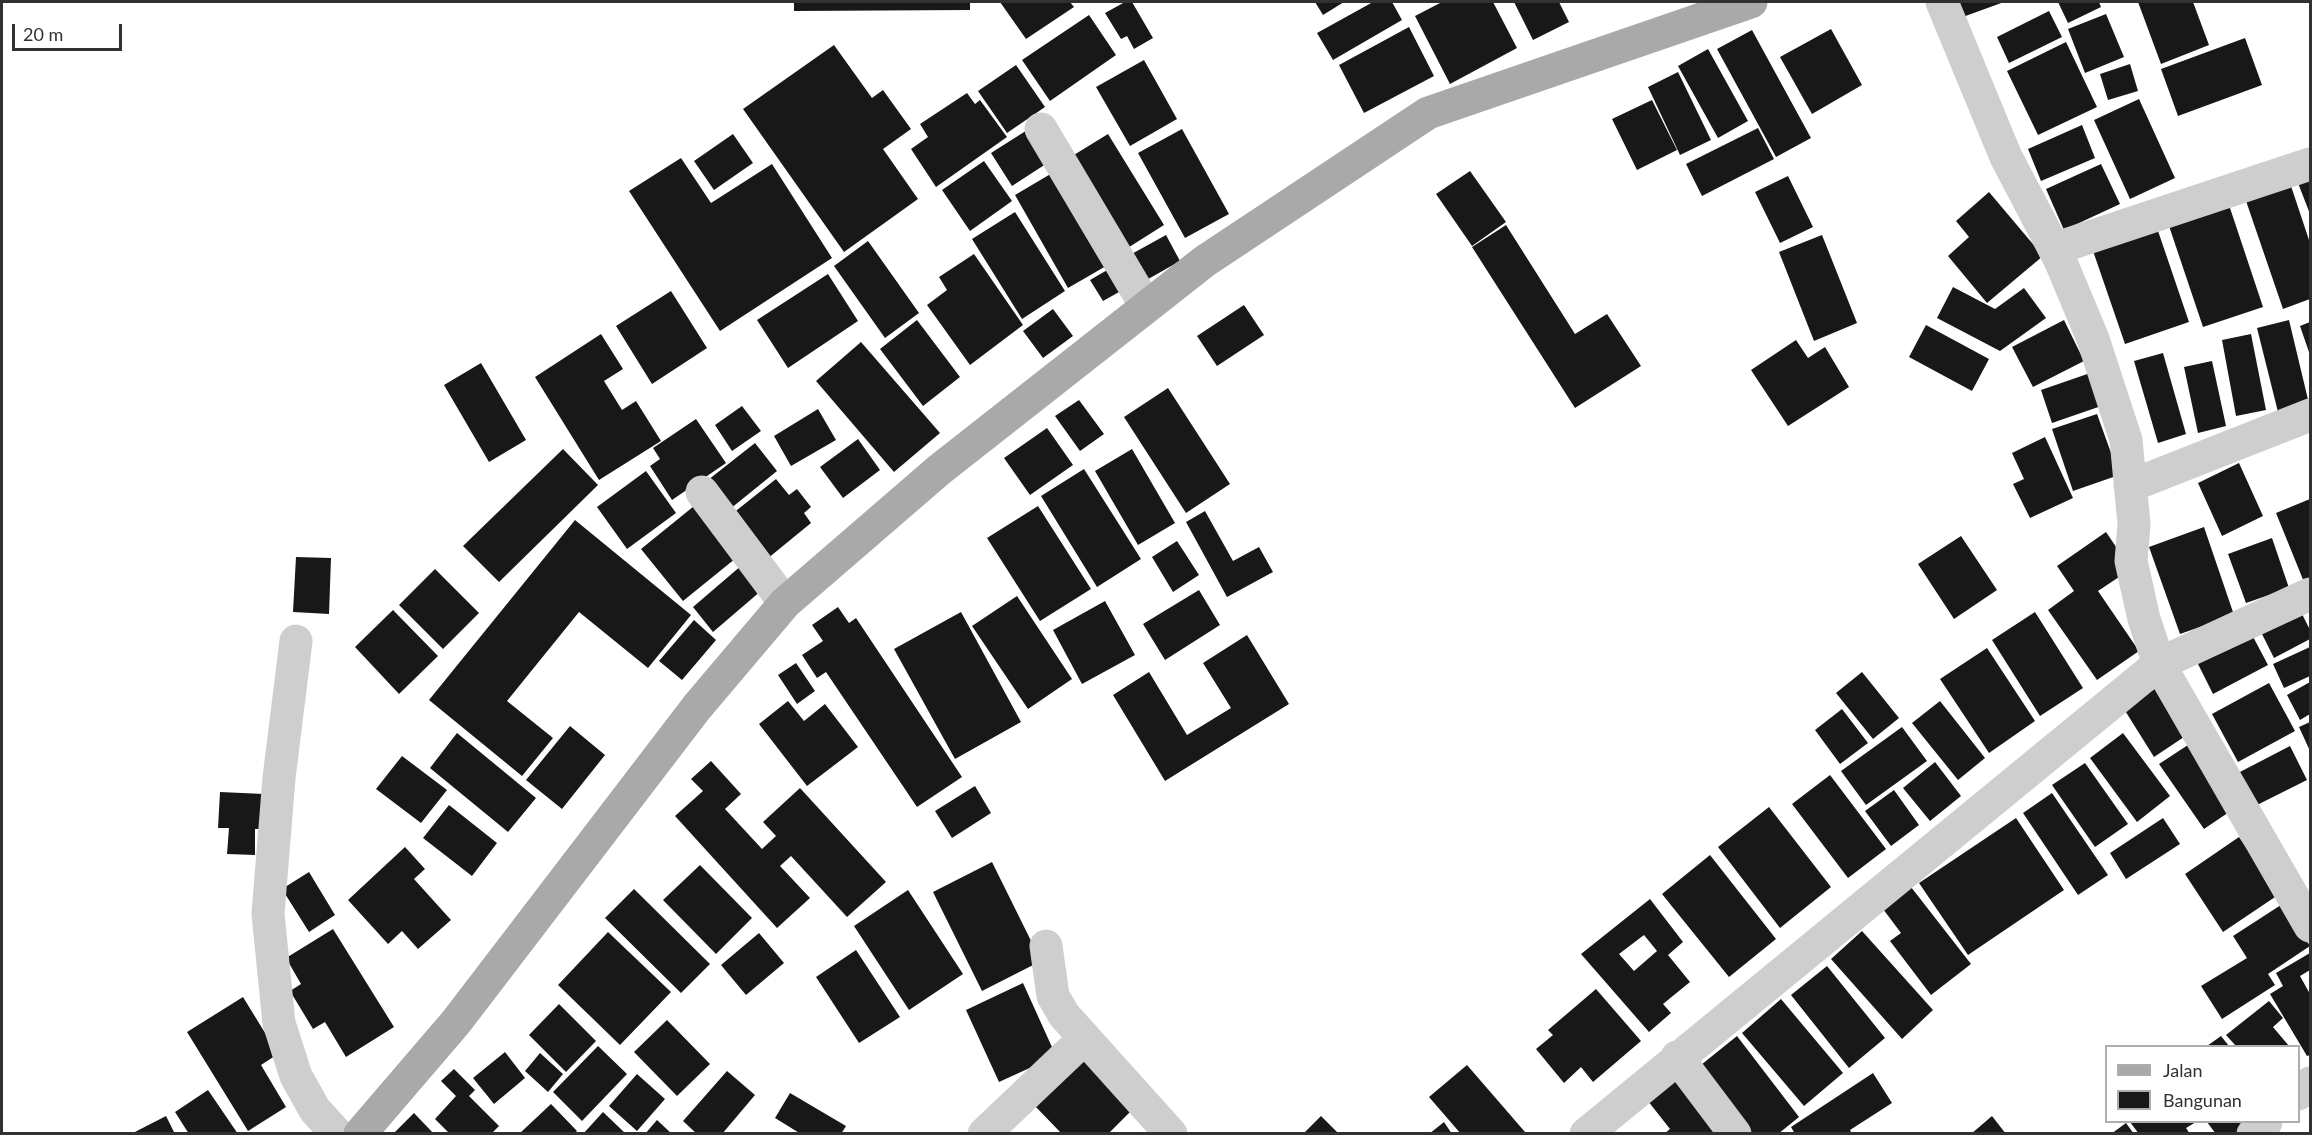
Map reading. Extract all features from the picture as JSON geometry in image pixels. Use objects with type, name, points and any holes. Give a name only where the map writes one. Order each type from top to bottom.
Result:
[{"type":"main road","points":[[360,1134],[456,1022],[697,707],[784,603],[939,470],[1205,261],[1428,113],[1750,2]]},
{"type":"street","points":[[1942,2],[2006,157],[2054,249],[2093,339],[2126,440],[2134,524],[2131,561],[2144,619],[2159,664],[2310,926]]},
{"type":"street","points":[[1041,129],[1146,306]]},
{"type":"street","points":[[2054,249],[2310,164]]},
{"type":"street","points":[[2130,486],[2310,415]]},
{"type":"street","points":[[702,492],[784,603]]},
{"type":"street","points":[[1586,1134],[1677,1057],[2159,664],[2310,594]]},
{"type":"street","points":[[296,641],[279,778],[268,914],[283,1033],[296,1076],[310,1101],[337,1134]]},
{"type":"street","points":[[1046,946],[1053,996],[1064,1015],[1171,1134]]},
{"type":"street","points":[[984,1134],[1084,1038]]},
{"type":"street","points":[[1677,1057],[1736,1134]]},
{"type":"street","points":[[2253,1134],[2265,1123]]},
{"type":"building","points":[[794,2],[970,2],[970,10],[794,11]]},
{"type":"building","points":[[1000,2],[1070,2],[1074,7],[1026,39]]},
{"type":"building","points":[[1125,2],[1132,2],[1153,38],[1134,49],[1127,36],[1121,39],[1105,13]]},
{"type":"building","points":[[1315,2],[1344,2],[1323,15]]},
{"type":"building","points":[[1373,2],[1392,2],[1402,20],[1333,60],[1317,33]]},
{"type":"building","points":[[1442,2],[1493,2],[1517,48],[1450,84],[1415,16]]},
{"type":"building","points":[[1514,2],[1559,2],[1569,22],[1533,40]]},
{"type":"building","points":[[1953,2],[2004,2],[1960,18]]},
{"type":"building","points":[[2058,2],[2099,2],[2101,7],[2068,23]]},
{"type":"building","points":[[2138,2],[2193,2],[2209,45],[2161,64]]},
{"type":"building","points":[[2049,11],[2062,37],[2009,63],[1997,37]]},
{"type":"building","points":[[2106,14],[2124,57],[2085,73],[2068,29]]},
{"type":"building","points":[[1089,15],[1116,55],[1050,101],[1022,60]]},
{"type":"building","points":[[1409,27],[1434,76],[1364,113],[1339,65]]},
{"type":"building","points":[[1831,29],[1862,85],[1812,114],[1780,57]]},
{"type":"building","points":[[1752,30],[1811,138],[1776,157],[1717,49]]},
{"type":"building","points":[[2245,38],[2262,85],[2178,116],[2161,69]]},
{"type":"building","points":[[2066,42],[2097,107],[2038,135],[2007,71]]},
{"type":"building","points":[[834,45],[872,98],[883,90],[911,129],[883,149],[918,199],[844,252],[743,109]]},
{"type":"building","points":[[1708,49],[1748,121],[1718,138],[1678,66]]},
{"type":"building","points":[[1144,60],[1177,119],[1130,146],[1096,87]]},
{"type":"building","points":[[2130,64],[2138,91],[2108,100],[2100,74]]},
{"type":"building","points":[[1016,65],[1045,107],[1007,133],[978,91]]},
{"type":"building","points":[[1678,72],[1711,140],[1680,155],[1648,87]]},
{"type":"building","points":[[967,93],[975,104],[980,100],[1007,137],[936,187],[911,149],[928,137],[920,124]]},
{"type":"building","points":[[2139,99],[2175,178],[2130,199],[2094,120]]},
{"type":"building","points":[[1652,100],[1677,150],[1637,170],[1612,119]]},
{"type":"building","points":[[2082,125],[2095,158],[2041,181],[2028,149]]},
{"type":"building","points":[[1032,127],[1052,160],[1012,186],[991,153]]},
{"type":"building","points":[[1758,128],[1774,159],[1702,196],[1686,164]]},
{"type":"building","points":[[1182,129],[1229,214],[1185,238],[1138,153]]},
{"type":"building","points":[[733,134],[753,163],[714,190],[694,161]]},
{"type":"building","points":[[1108,134],[1164,225],[1126,249],[1069,158]]},
{"type":"building","points":[[681,158],[711,203],[772,164],[832,258],[720,331],[629,191]]},
{"type":"building","points":[[984,161],[1012,201],[970,231],[942,190]]},
{"type":"building","points":[[2101,164],[2120,204],[2064,230],[2046,189]]},
{"type":"building","points":[[1059,169],[1113,262],[1068,288],[1015,195]]},
{"type":"building","points":[[1470,171],[1506,222],[1472,246],[1436,194]]},
{"type":"building","points":[[1788,176],[1813,227],[1780,243],[1755,192]]},
{"type":"building","points":[[2310,178],[2310,214],[2298,183]]},
{"type":"building","points":[[2290,183],[2310,243],[2310,299],[2283,309],[2245,198]]},
{"type":"building","points":[[1989,192],[2043,256],[1987,303],[1948,256],[1969,237],[1956,221]]},
{"type":"building","points":[[2228,202],[2263,307],[2203,327],[2168,223]]},
{"type":"building","points":[[1015,212],[1065,291],[1022,319],[972,239]]},
{"type":"building","points":[[1506,225],[1575,334],[1607,314],[1641,366],[1575,408],[1472,247]]},
{"type":"building","points":[[2156,225],[2189,322],[2125,344],[2092,248]]},
{"type":"building","points":[[1166,235],[1180,261],[1143,282],[1128,256]]},
{"type":"building","points":[[1822,235],[1857,323],[1814,341],[1779,252]]},
{"type":"building","points":[[868,241],[919,313],[885,338],[834,266]]},
{"type":"building","points":[[974,254],[1023,325],[970,365],[927,305],[947,290],[939,277]]},
{"type":"building","points":[[1116,265],[1128,287],[1103,301],[1090,280]]},
{"type":"building","points":[[828,274],[858,321],[788,368],[757,320]]},
{"type":"building","points":[[1953,287],[1995,309],[2024,288],[2046,318],[2000,351],[1937,318]]},
{"type":"building","points":[[671,291],[707,348],[652,384],[616,326]]},
{"type":"building","points":[[1244,305],[1264,335],[1217,366],[1197,336]]},
{"type":"building","points":[[1053,309],[1073,336],[1043,358],[1023,331]]},
{"type":"building","points":[[917,320],[960,377],[923,406],[880,349]]},
{"type":"building","points":[[2064,320],[2084,361],[2033,387],[2012,347]]},
{"type":"building","points":[[2289,320],[2310,408],[2279,416],[2257,328]]},
{"type":"building","points":[[2310,322],[2310,355],[2300,326]]},
{"type":"building","points":[[1926,325],[1989,359],[1972,391],[1909,357]]},
{"type":"building","points":[[601,334],[623,369],[604,381],[622,410],[636,401],[661,441],[599,480],[535,377]]},
{"type":"building","points":[[2251,334],[2266,410],[2236,416],[2222,340]]},
{"type":"building","points":[[1796,340],[1808,358],[1825,347],[1849,387],[1788,426],[1751,370]]},
{"type":"building","points":[[861,342],[940,433],[894,472],[816,381]]},
{"type":"building","points":[[2163,353],[2186,434],[2158,443],[2134,361]]},
{"type":"building","points":[[2212,361],[2226,426],[2198,433],[2184,367]]},
{"type":"building","points":[[481,363],[526,440],[489,462],[444,385]]},
{"type":"building","points":[[2096,371],[2107,404],[2052,423],[2041,390]]},
{"type":"building","points":[[1168,388],[1230,484],[1186,513],[1124,417]]},
{"type":"building","points":[[1079,400],[1104,434],[1080,451],[1055,416]]},
{"type":"building","points":[[742,406],[761,431],[732,451],[715,425]]},
{"type":"building","points":[[818,409],[836,440],[791,466],[774,436]]},
{"type":"building","points":[[2097,414],[2119,475],[2073,491],[2052,429]]},
{"type":"building","points":[[696,419],[726,463],[672,500],[650,466],[660,459],[653,448]]},
{"type":"building","points":[[1047,428],[1073,465],[1030,495],[1004,458]]},
{"type":"building","points":[[2045,437],[2073,498],[2030,518],[2013,484],[2024,479],[2012,453]]},
{"type":"building","points":[[858,439],[880,470],[843,498],[820,467]]},
{"type":"building","points":[[755,443],[777,471],[730,509],[708,480]]},
{"type":"building","points":[[563,449],[598,485],[499,582],[463,546]]},
{"type":"building","points":[[1132,449],[1175,523],[1138,545],[1095,471]]},
{"type":"building","points":[[2239,463],[2263,516],[2222,536],[2198,483]]},
{"type":"building","points":[[1084,469],[1141,559],[1097,587],[1041,496]]},
{"type":"building","points":[[646,471],[676,513],[627,549],[597,507]]},
{"type":"building","points":[[776,479],[789,495],[797,489],[811,507],[804,513],[811,523],[767,559],[732,514]]},
{"type":"building","points":[[2310,499],[2310,580],[2304,582],[2276,513]]},
{"type":"building","points":[[699,502],[741,554],[683,601],[641,549]]},
{"type":"building","points":[[1038,506],[1091,589],[1040,621],[987,538]]},
{"type":"building","points":[[1205,511],[1233,561],[1259,547],[1273,572],[1227,597],[1186,522]]},
{"type":"building","points":[[575,520],[691,615],[648,668],[579,612],[507,701],[553,738],[522,776],[429,700]]},
{"type":"building","points":[[2204,527],[2234,615],[2180,634],[2149,547]]},
{"type":"building","points":[[2106,532],[2131,569],[2098,591],[2139,651],[2097,680],[2048,610],[2074,591],[2057,566]]},
{"type":"building","points":[[1961,536],[1997,590],[1954,619],[1918,564]]},
{"type":"building","points":[[2272,538],[2289,588],[2246,603],[2228,554]]},
{"type":"building","points":[[1177,541],[1199,575],[1173,592],[1152,557]]},
{"type":"building","points":[[296,557],[331,558],[329,614],[293,612]]},
{"type":"building","points":[[742,565],[762,590],[713,632],[693,607]]},
{"type":"building","points":[[435,569],[479,613],[443,649],[399,605]]},
{"type":"building","points":[[1199,590],[1220,625],[1165,660],[1143,624]]},
{"type":"building","points":[[1017,596],[1072,679],[1028,709],[972,626]]},
{"type":"building","points":[[1105,601],[1135,655],[1082,684],[1053,630]]},
{"type":"building","points":[[2298,606],[2310,630],[2310,639],[2274,658],[2258,626]]},
{"type":"building","points":[[838,607],[849,623],[856,618],[962,777],[917,807],[826,672],[817,678],[802,655],[823,641],[812,625]]},
{"type":"building","points":[[393,610],[438,656],[399,694],[355,647]]},
{"type":"building","points":[[961,612],[1021,722],[955,759],[894,649]]},
{"type":"building","points":[[2035,612],[2083,688],[2040,716],[1992,640]]},
{"type":"building","points":[[694,620],[716,640],[682,680],[659,661]]},
{"type":"building","points":[[2250,631],[2268,665],[2213,694],[2195,658]]},
{"type":"building","points":[[1247,635],[1289,704],[1165,781],[1113,695],[1149,672],[1187,735],[1231,708],[1203,663]]},
{"type":"building","points":[[2310,647],[2310,676],[2284,688],[2273,664]]},
{"type":"building","points":[[1987,648],[2035,721],[1989,753],[1940,679]]},
{"type":"building","points":[[796,663],[815,691],[797,704],[778,675]]},
{"type":"building","points":[[1862,672],[1899,718],[1873,739],[1836,693]]},
{"type":"building","points":[[2310,682],[2310,714],[2300,720],[2287,695]]},
{"type":"building","points":[[2269,683],[2295,731],[2238,762],[2212,714]]},
{"type":"building","points":[[2159,686],[2190,733],[2154,757],[2124,709]]},
{"type":"building","points":[[788,701],[804,721],[825,704],[858,747],[807,786],[759,724]]},
{"type":"building","points":[[1940,701],[1985,758],[1958,780],[1912,723]]},
{"type":"building","points":[[1842,709],[1868,743],[1840,764],[1815,730]]},
{"type":"building","points":[[2310,722],[2310,751],[2299,727]]},
{"type":"building","points":[[570,726],[605,755],[562,809],[526,780]]},
{"type":"building","points":[[1902,727],[1927,761],[1866,805],[1841,771]]},
{"type":"building","points":[[457,733],[536,798],[508,832],[430,768]]},
{"type":"building","points":[[2123,733],[2170,796],[2137,822],[2090,758]]},
{"type":"building","points":[[2191,743],[2235,808],[2204,829],[2159,764]]},
{"type":"building","points":[[2290,746],[2307,780],[2255,806],[2238,773]]},
{"type":"building","points":[[402,756],[447,790],[421,823],[376,789]]},
{"type":"building","points":[[711,761],[741,794],[725,809],[762,849],[776,836],[763,822],[800,788],[886,882],[847,917],[791,856],[780,866],[810,898],[777,928],[675,816],[703,791],[691,779]]},
{"type":"building","points":[[1935,762],[1961,796],[1930,821],[1903,788]]},
{"type":"building","points":[[2085,763],[2128,824],[2095,847],[2052,785]]},
{"type":"building","points":[[1830,775],[1886,849],[1848,878],[1792,804]]},
{"type":"building","points":[[975,786],[991,813],[952,838],[935,811]]},
{"type":"building","points":[[1894,790],[1919,825],[1891,846],[1865,811]]},
{"type":"building","points":[[220,792],[264,794],[263,829],[255,829],[255,855],[227,854],[229,828],[218,828]]},
{"type":"building","points":[[2052,793],[2108,875],[2078,895],[2023,813]]},
{"type":"building","points":[[449,805],[497,843],[472,876],[423,838]]},
{"type":"building","points":[[1769,807],[1831,887],[1780,928],[1718,847]]},
{"type":"building","points":[[2016,818],[2064,890],[1968,955],[1919,883]]},
{"type":"building","points":[[2163,818],[2180,844],[2126,879],[2110,853]]},
{"type":"building","points":[[2239,837],[2278,895],[2223,932],[2185,874]]},
{"type":"building","points":[[405,847],[425,869],[414,879],[451,920],[418,949],[402,931],[388,944],[348,900]]},
{"type":"building","points":[[1710,855],[1776,939],[1729,977],[1662,894]]},
{"type":"building","points":[[992,862],[1041,961],[982,991],[933,892]]},
{"type":"building","points":[[700,865],[752,918],[716,954],[663,900]]},
{"type":"building","points":[[309,872],[335,915],[309,932],[282,889]]},
{"type":"building","points":[[1911,887],[1971,964],[1931,995],[1890,941],[1901,933],[1883,909]]},
{"type":"building","points":[[634,889],[710,964],[681,993],[605,918]]},
{"type":"building","points":[[908,890],[963,974],[909,1010],[854,926]]},
{"type":"building","points":[[1650,899],[1683,942],[1668,955],[1690,982],[1663,1004],[1671,1013],[1649,1032],[1581,954]],"holes":[[[1644,935],[1657,951],[1634,971],[1619,954]]]},
{"type":"building","points":[[2284,903],[2310,946],[2268,974],[2275,985],[2222,1019],[2201,986],[2247,958],[2233,936]]},
{"type":"building","points":[[333,929],[394,1027],[346,1057],[325,1022],[313,1029],[290,991],[301,984],[286,958]]},
{"type":"building","points":[[1862,931],[1933,1010],[1902,1039],[1831,959]]},
{"type":"building","points":[[608,932],[671,992],[620,1045],[558,985]]},
{"type":"building","points":[[759,933],[784,963],[746,995],[721,965]]},
{"type":"building","points":[[856,950],[900,1017],[859,1043],[816,977]]},
{"type":"building","points":[[2310,953],[2310,970],[2300,976],[2310,994],[2310,1055],[2307,1056],[2270,994],[2283,986],[2276,973]]},
{"type":"building","points":[[1827,966],[1885,1038],[1849,1068],[1791,995]]},
{"type":"building","points":[[1023,983],[1056,1056],[999,1082],[966,1010]]},
{"type":"building","points":[[1596,989],[1641,1041],[1593,1082],[1581,1067],[1564,1083],[1536,1049],[1553,1035],[1548,1030]]},
{"type":"building","points":[[243,997],[278,1054],[261,1065],[286,1107],[248,1131],[187,1032]]},
{"type":"building","points":[[1781,999],[1843,1073],[1804,1106],[1742,1033]]},
{"type":"building","points":[[2269,1001],[2283,1018],[2273,1027],[2288,1045],[2235,1045],[2226,1035]]},
{"type":"building","points":[[559,1004],[596,1041],[566,1072],[529,1035]]},
{"type":"building","points":[[667,1020],[710,1064],[677,1096],[634,1052]]},
{"type":"building","points":[[1737,1036],[1799,1117],[1778,1134],[1746,1134],[1696,1069]]},
{"type":"building","points":[[2221,1036],[2228,1045],[2208,1045]]},
{"type":"building","points":[[598,1046],[627,1074],[582,1121],[553,1092]]},
{"type":"building","points":[[505,1052],[525,1078],[494,1104],[473,1078]]},
{"type":"building","points":[[540,1053],[563,1074],[548,1092],[525,1071]]},
{"type":"building","points":[[1089,1053],[1139,1103],[1108,1134],[1062,1134],[1035,1106]]},
{"type":"building","points":[[1467,1065],[1525,1132],[1524,1134],[1461,1134],[1429,1097]]},
{"type":"building","points":[[454,1069],[475,1090],[469,1096],[499,1126],[491,1134],[450,1134],[435,1119],[456,1096],[441,1081]]},
{"type":"building","points":[[727,1071],[755,1095],[722,1134],[697,1134],[683,1121]]},
{"type":"building","points":[[1873,1073],[1892,1103],[1850,1130],[1852,1134],[1795,1134],[1791,1127]]},
{"type":"building","points":[[637,1074],[665,1099],[637,1131],[609,1106]]},
{"type":"building","points":[[1682,1074],[1728,1134],[1664,1134],[1670,1129],[1648,1101]]},
{"type":"building","points":[[208,1090],[238,1134],[189,1134],[175,1112]]},
{"type":"building","points":[[790,1093],[846,1126],[841,1134],[801,1134],[775,1118]]},
{"type":"building","points":[[551,1104],[577,1131],[574,1134],[519,1134]]},
{"type":"building","points":[[603,1112],[626,1134],[583,1134]]},
{"type":"building","points":[[414,1113],[434,1134],[393,1134]]},
{"type":"building","points":[[166,1116],[175,1134],[131,1134]]},
{"type":"building","points":[[1321,1116],[1339,1134],[1303,1134]]},
{"type":"building","points":[[1992,1116],[2006,1134],[1971,1134]]},
{"type":"building","points":[[657,1120],[672,1134],[645,1134]]},
{"type":"building","points":[[1444,1122],[1452,1134],[1429,1134]]},
{"type":"building","points":[[2126,1123],[2134,1134],[2111,1134]]},
{"type":"building","points":[[2131,1123],[2194,1123],[2186,1128],[2190,1134],[2139,1134]]},
{"type":"building","points":[[2208,1123],[2257,1123],[2242,1134],[2216,1134]]}]
